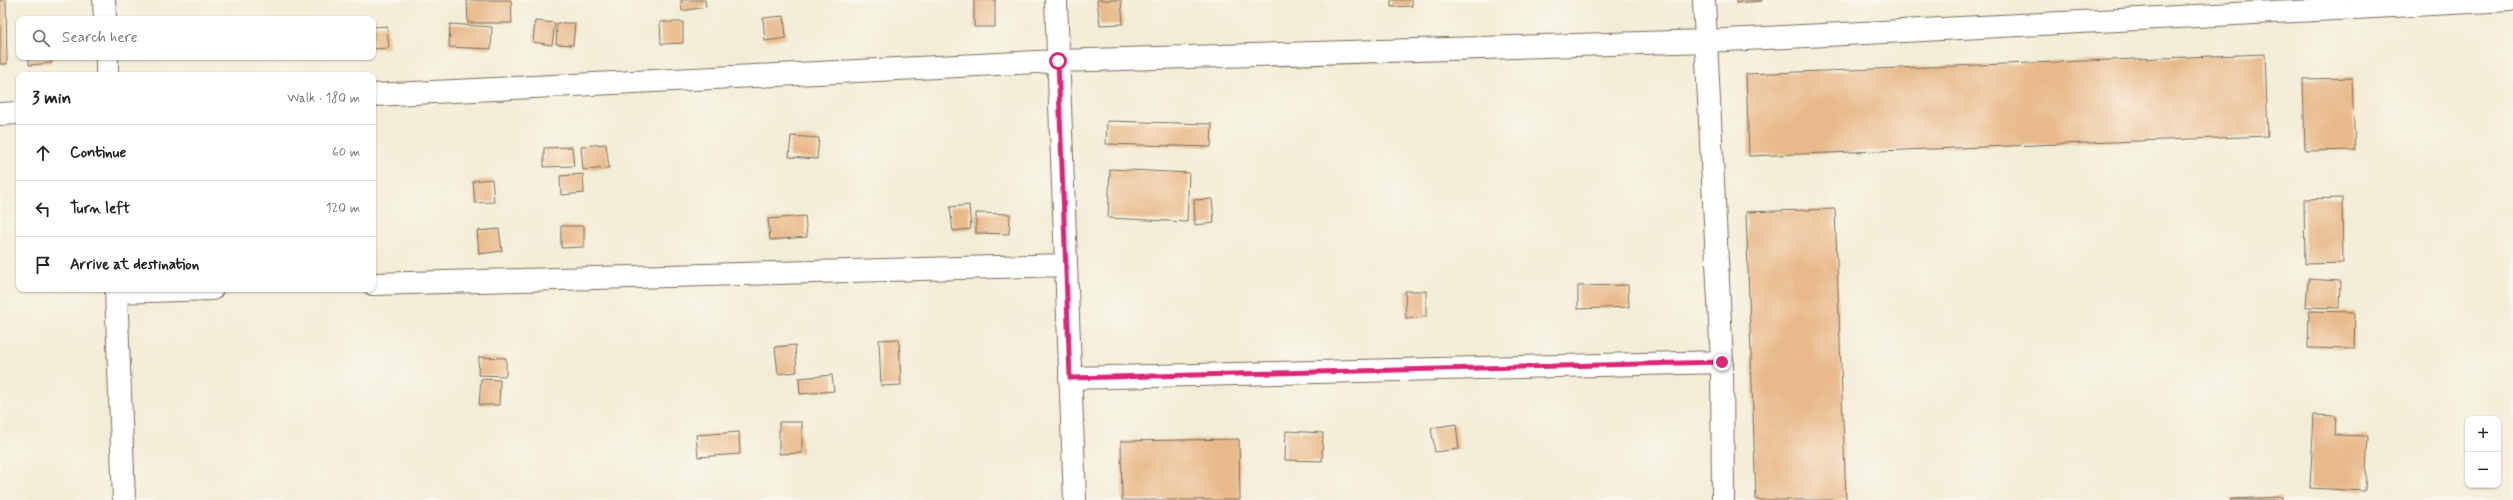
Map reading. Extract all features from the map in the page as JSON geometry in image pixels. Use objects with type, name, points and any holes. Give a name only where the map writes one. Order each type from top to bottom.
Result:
[{"type":"street","points":[[104,0],[105,16]]},
{"type":"street","points":[[1056,0],[1075,500]]},
{"type":"street","points":[[1704,0],[1722,362],[1723,500]]},
{"type":"street","points":[[376,95],[1058,61],[1707,41],[2510,0]]},
{"type":"street","points":[[107,60],[107,72]]},
{"type":"street","points":[[0,114],[16,113]]},
{"type":"street","points":[[376,284],[1066,265]]},
{"type":"street","points":[[116,292],[124,500]]},
{"type":"street","points":[[1070,378],[1722,362]]},
{"type":"building","points":[[0,0],[6,0],[7,64],[0,64]]},
{"type":"building","points":[[467,0],[511,0],[512,23],[468,23]]},
{"type":"building","points":[[681,0],[705,0],[706,7],[682,11]]},
{"type":"building","points":[[974,0],[995,0],[995,27],[974,27]]},
{"type":"building","points":[[1097,0],[1121,0],[1123,24],[1100,25]]},
{"type":"building","points":[[1391,0],[1412,0],[1412,6],[1391,7]]},
{"type":"building","points":[[1736,0],[1762,0],[1762,1],[1736,3]]},
{"type":"building","points":[[784,16],[786,38],[765,41],[763,18]]},
{"type":"building","points":[[535,21],[555,23],[552,45],[533,42]]},
{"type":"building","points":[[660,22],[683,22],[683,43],[661,44]]},
{"type":"building","points":[[557,23],[575,23],[573,45],[556,44]]},
{"type":"building","points":[[450,24],[492,27],[491,49],[449,47]]},
{"type":"building","points":[[387,26],[389,48],[376,49],[376,27]]},
{"type":"building","points":[[2265,54],[2268,136],[1749,156],[1746,74]]},
{"type":"building","points":[[29,60],[52,60],[52,63],[29,65]]},
{"type":"building","points":[[2352,78],[2355,150],[2305,151],[2303,79]]},
{"type":"building","points":[[1107,121],[1212,124],[1211,147],[1106,144]]},
{"type":"building","points":[[791,136],[819,138],[817,159],[789,157]]},
{"type":"building","points":[[606,144],[609,168],[583,170],[581,146]]},
{"type":"building","points":[[572,147],[574,166],[544,167],[544,148]]},
{"type":"building","points":[[1110,169],[1189,173],[1187,222],[1108,218]]},
{"type":"building","points":[[583,174],[584,193],[561,195],[560,176]]},
{"type":"building","points":[[492,179],[494,202],[475,203],[473,181]]},
{"type":"building","points":[[2342,198],[2343,263],[2305,264],[2304,199]]},
{"type":"building","points":[[1212,199],[1214,223],[1195,225],[1194,200]]},
{"type":"building","points":[[969,205],[971,229],[953,231],[950,207]]},
{"type":"building","points":[[1835,209],[1846,500],[1756,500],[1746,212]]},
{"type":"building","points":[[976,213],[1010,214],[1009,234],[976,233]]},
{"type":"building","points":[[805,216],[807,237],[770,240],[768,219]]},
{"type":"building","points":[[561,226],[584,226],[584,247],[561,248]]},
{"type":"building","points":[[499,229],[502,251],[479,254],[477,231]]},
{"type":"building","points":[[2308,279],[2340,281],[2339,308],[2306,307]]},
{"type":"building","points":[[1628,285],[1629,307],[1578,309],[1578,286]]},
{"type":"building","points":[[1405,291],[1426,291],[1426,317],[1406,318]]},
{"type":"building","points":[[2309,311],[2355,312],[2354,349],[2308,348]]},
{"type":"building","points":[[899,339],[901,385],[881,386],[879,340]]},
{"type":"building","points":[[795,345],[797,372],[778,374],[775,347]]},
{"type":"building","points":[[479,357],[506,358],[506,376],[478,375]]},
{"type":"building","points":[[832,375],[834,391],[800,394],[799,378]]},
{"type":"building","points":[[481,379],[500,380],[499,405],[479,405]]},
{"type":"building","points":[[2314,415],[2336,416],[2335,435],[2368,436],[2365,491],[2310,488]]},
{"type":"building","points":[[779,422],[802,422],[802,453],[779,454]]},
{"type":"building","points":[[1456,424],[1459,449],[1435,452],[1431,428]]},
{"type":"building","points":[[1286,431],[1323,433],[1322,461],[1285,460]]},
{"type":"building","points":[[739,432],[740,454],[698,457],[696,435]]},
{"type":"building","points":[[1239,439],[1240,500],[1122,500],[1121,441]]},
{"type":"building","points":[[2282,497],[2282,500],[2230,500],[2230,499]]},
{"type":"route","points":[[1058,61],[1070,378],[1722,362]]}]
